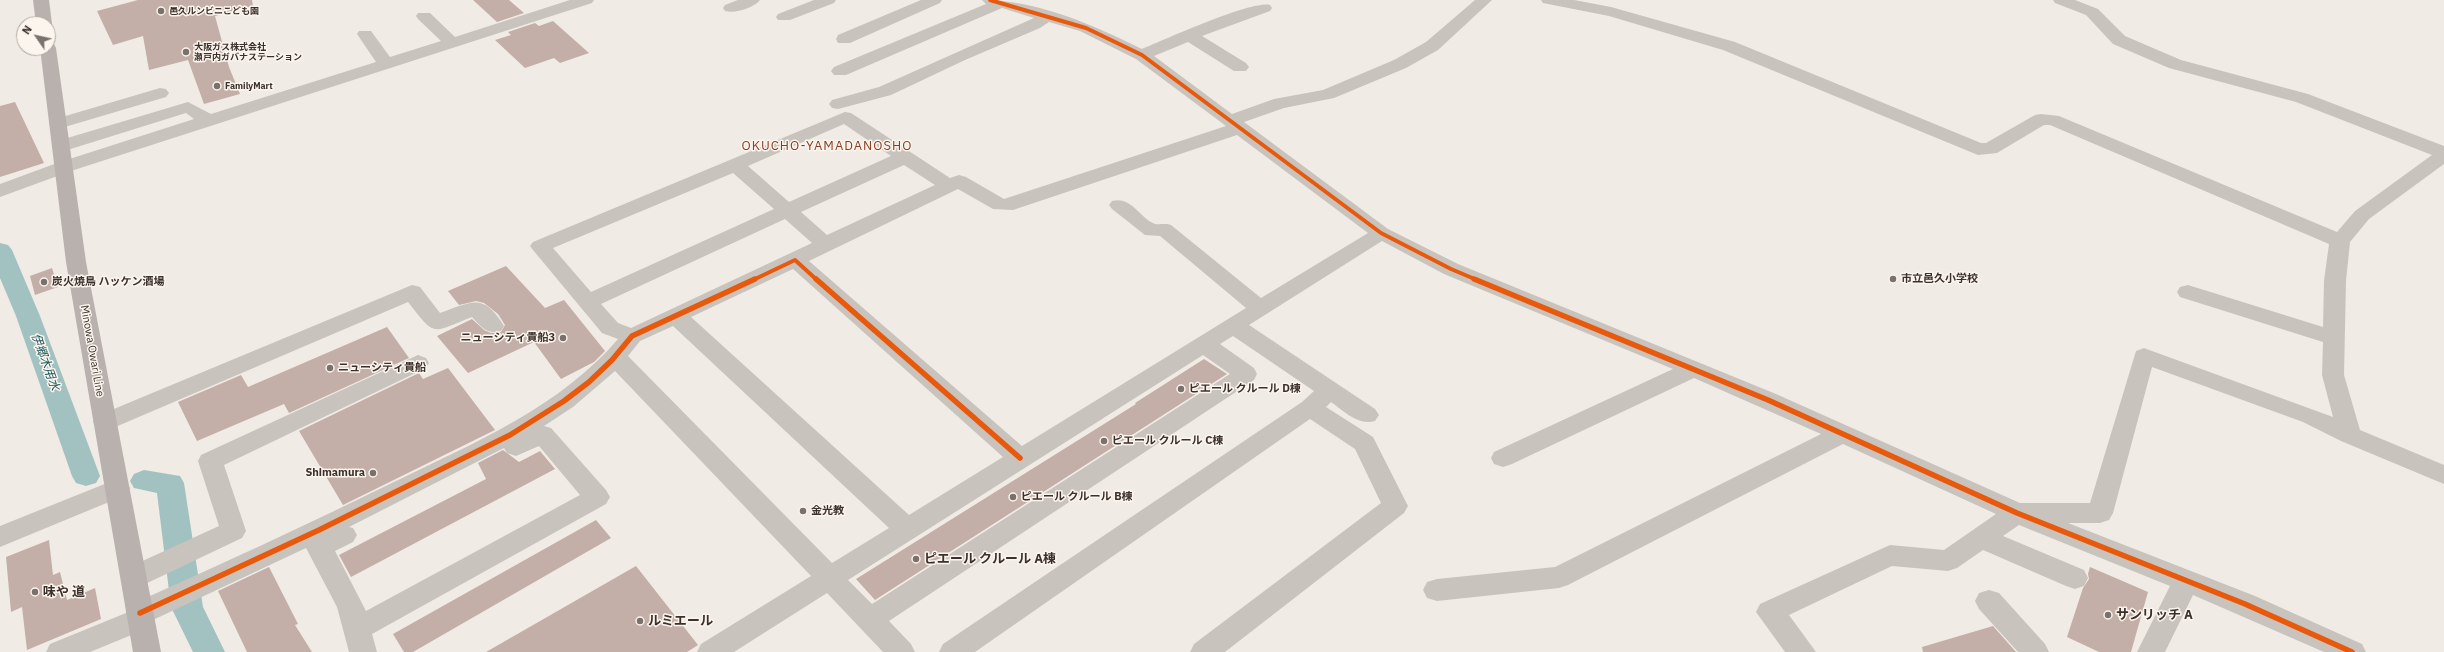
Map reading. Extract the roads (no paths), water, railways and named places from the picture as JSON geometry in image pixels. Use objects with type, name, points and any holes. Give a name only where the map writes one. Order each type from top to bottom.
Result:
[{"type":"main road","points":[[41,0],[43,16]]},
{"type":"main road","name":"Minowa Owari Line","points":[[49,56],[76,262],[147,652]]},
{"type":"street","points":[[61,145],[207,120],[586,0]]},
{"type":"street","points":[[731,8],[752,0]]},
{"type":"street","points":[[784,17],[828,0]]},
{"type":"street","points":[[844,39],[934,0]]},
{"type":"street","points":[[60,652],[141,616],[312,535],[544,417],[616,358],[632,336],[959,181],[1000,205],[1013,204],[1234,125],[1280,103],[1328,94],[1400,64],[1432,46],[1484,0]]},
{"type":"street","points":[[1549,0],[1611,12],[1729,46],[1978,148],[1990,150],[2041,119],[2053,120],[2340,241]]},
{"type":"street","points":[[2061,0],[2092,12],[2119,40],[2175,64],[2302,98],[2444,154]]},
{"type":"street","points":[[840,71],[996,2],[1086,28],[1142,55],[1380,233],[1451,269],[1694,369],[2017,513],[2186,581],[2352,652]]},
{"type":"street","points":[[1142,55],[1189,35],[1264,8]]},
{"type":"street","points":[[424,16],[452,42]]},
{"type":"street","points":[[838,104],[858,97],[874,96],[959,56],[1034,25],[1047,16]]},
{"type":"street","points":[[365,34],[386,63]]},
{"type":"street","points":[[1189,35],[1240,67]]},
{"type":"street","points":[[0,191],[61,145],[96,104],[158,86],[167,113]]},
{"type":"street","points":[[96,104],[104,133]]},
{"type":"street","points":[[61,145],[188,107],[207,120]]},
{"type":"street","points":[[632,336],[610,328],[540,246],[735,165],[845,117],[949,186]]},
{"type":"street","points":[[2350,435],[2332,375],[2335,281],[2340,241],[2362,215],[2444,154]]},
{"type":"street","points":[[587,302],[905,157]]},
{"type":"street","points":[[735,165],[825,244]]},
{"type":"street","points":[[1119,205],[1152,231],[1164,229],[1260,308]]},
{"type":"street","points":[[711,652],[830,578],[906,528],[1204,344],[1380,233]]},
{"type":"street","points":[[795,260],[1020,458]]},
{"type":"street","points":[[105,422],[412,292],[436,323],[476,308],[492,326]]},
{"type":"street","points":[[2188,292],[2333,338]]},
{"type":"street","points":[[676,316],[906,528]]},
{"type":"street","points":[[1233,325],[1367,415]]},
{"type":"street","points":[[870,619],[1246,374],[1204,344]]},
{"type":"street","points":[[1802,652],[1770,612],[1890,555],[1948,561],[2017,513],[2100,513],[2144,356],[2310,416],[2350,435],[2444,475]]},
{"type":"street","points":[[616,358],[901,652]]},
{"type":"street","points":[[134,577],[233,531],[210,461],[418,363]]},
{"type":"street","points":[[1503,458],[1694,369]]},
{"type":"street","points":[[953,652],[1310,408],[1329,390]]},
{"type":"street","points":[[1204,652],[1395,506],[1364,443],[1310,408]]},
{"type":"street","points":[[542,434],[597,497],[360,641],[351,606],[319,548],[542,434]]},
{"type":"street","points":[[1437,590],[1559,577],[1842,434]]},
{"type":"street","points":[[0,537],[117,488]]},
{"type":"street","points":[[1982,538],[2076,578]]},
{"type":"street","points":[[2151,652],[2186,581]]},
{"type":"street","points":[[1989,601],[2035,652]]},
{"type":"waterway","name":"伊郷木用水","points":[[0,250],[28,316],[86,476]]},
{"type":"waterway","name":"伊郷木用水","points":[[144,481],[170,483],[187,607],[209,652]]},
{"type":"place","name":"邑久ルンビニこども園","points":[[161,11]]},
{"type":"place","name":"大阪ガス株式会社 瀬戸内ガバナステーション","points":[[186,52]]},
{"type":"place","name":"FamilyMart","points":[[217,86]]},
{"type":"place","name":"市立邑久小学校","points":[[1893,279]]},
{"type":"place","name":"炭火焼鳥 ハッケン酒場","points":[[44,282]]},
{"type":"place","name":"ニューシティ貴船3","points":[[563,338]]},
{"type":"place","name":"ニューシティ貴船","points":[[330,368]]},
{"type":"place","name":"ピエール クルール D棟","points":[[1181,389]]},
{"type":"place","name":"ピエール クルール C棟","points":[[1104,441]]},
{"type":"place","name":"Shimamura","points":[[373,473]]},
{"type":"place","name":"ピエール クルール B棟","points":[[1013,497]]},
{"type":"place","name":"金光教","points":[[803,511]]},
{"type":"place","name":"ピエール クルール A棟","points":[[916,559]]},
{"type":"place","name":"味や 道","points":[[35,592]]},
{"type":"place","name":"サンリッチ A","points":[[2108,615]]},
{"type":"place","name":"ルミエール","points":[[640,621]]},
{"type":"district","name":"OKUCHO-YAMADANOSHO","points":[[827,146]]}]
